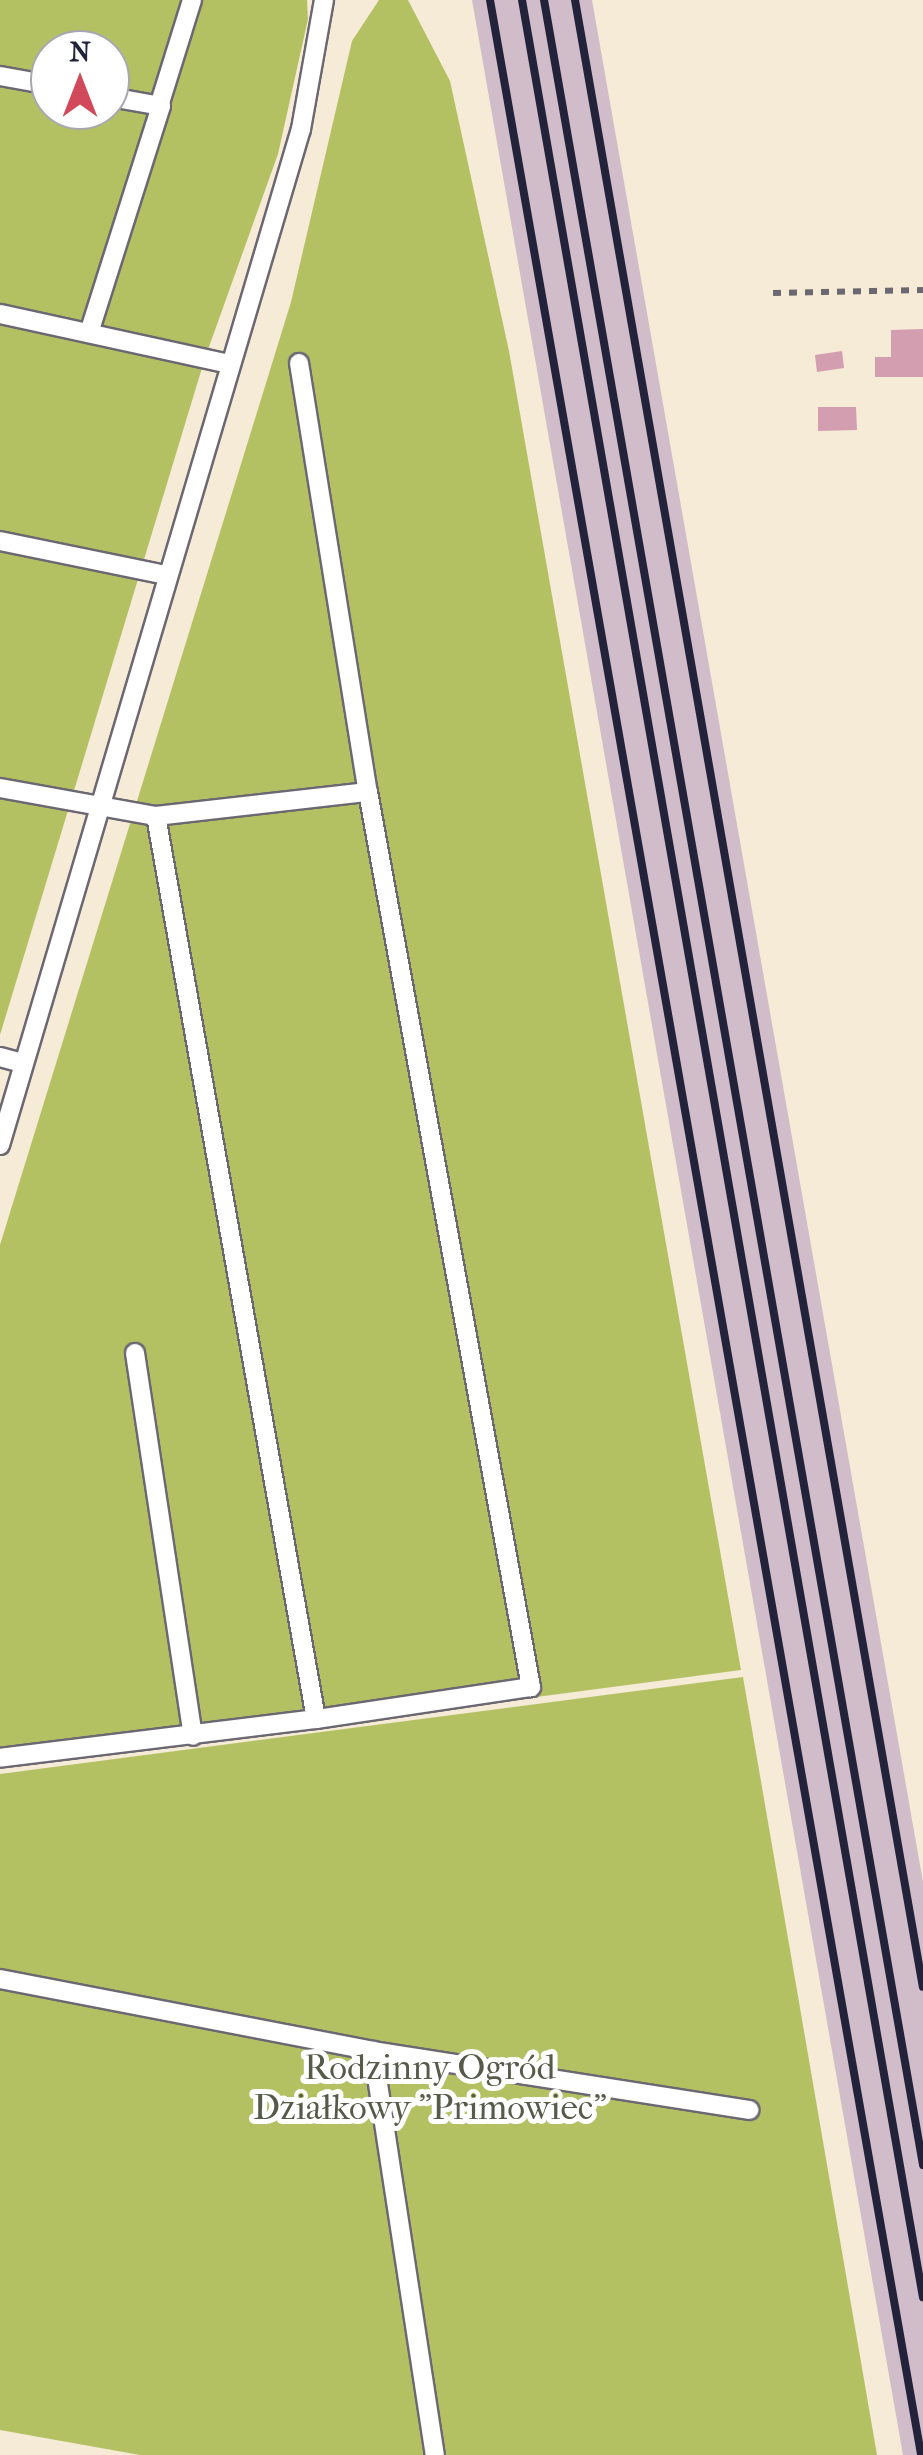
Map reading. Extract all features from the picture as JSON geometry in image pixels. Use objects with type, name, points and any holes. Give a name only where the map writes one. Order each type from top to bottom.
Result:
[{"type":"lane","points":[[88,334],[192,0]]},
{"type":"lane","points":[[0,1145],[301,129],[324,0]]},
{"type":"lane","points":[[0,76],[30,81]]},
{"type":"lane","points":[[130,100],[159,106]]},
{"type":"lane","points":[[0,314],[230,364]]},
{"type":"lane","points":[[0,1758],[192,1736],[531,1687],[368,792],[299,363]]},
{"type":"lane","points":[[0,541],[166,575]]},
{"type":"lane","points":[[0,788],[156,816],[368,792]]},
{"type":"lane","points":[[156,816],[316,1719]]},
{"type":"lane","points":[[0,1057],[23,1063]]},
{"type":"lane","points":[[135,1354],[192,1736]]},
{"type":"lane","points":[[0,1980],[373,2050],[749,2110]]},
{"type":"lane","points":[[373,2050],[435,2455]]},
{"type":"path","points":[[774,293],[923,290]]},
{"type":"shaded area","points":[[472,0],[592,0],[923,1882],[923,2455],[903,2455]]},
{"type":"green space","points":[[0,0],[307,0],[308,19],[278,154],[205,358],[0,1035]]},
{"type":"green space","points":[[379,0],[408,0],[450,81],[509,351],[741,1670],[0,1768],[0,1245],[291,302],[352,41]]},
{"type":"green space","name":"Rodzinny Ogród Działkowy \"Primowiec\"","points":[[743,1677],[877,2455],[140,2455],[0,2430],[0,1774]]},
{"type":"building","points":[[923,329],[923,377],[875,377],[875,357],[891,357],[891,330]]},
{"type":"building","points":[[842,351],[844,368],[817,372],[815,355]]},
{"type":"building","points":[[818,407],[856,407],[857,430],[818,431]]},
{"type":"railway","points":[[490,0],[921,2455]]},
{"type":"railway","points":[[522,0],[923,2297]]},
{"type":"railway","points":[[544,0],[923,2165]]},
{"type":"railway","points":[[575,0],[923,1987]]}]
